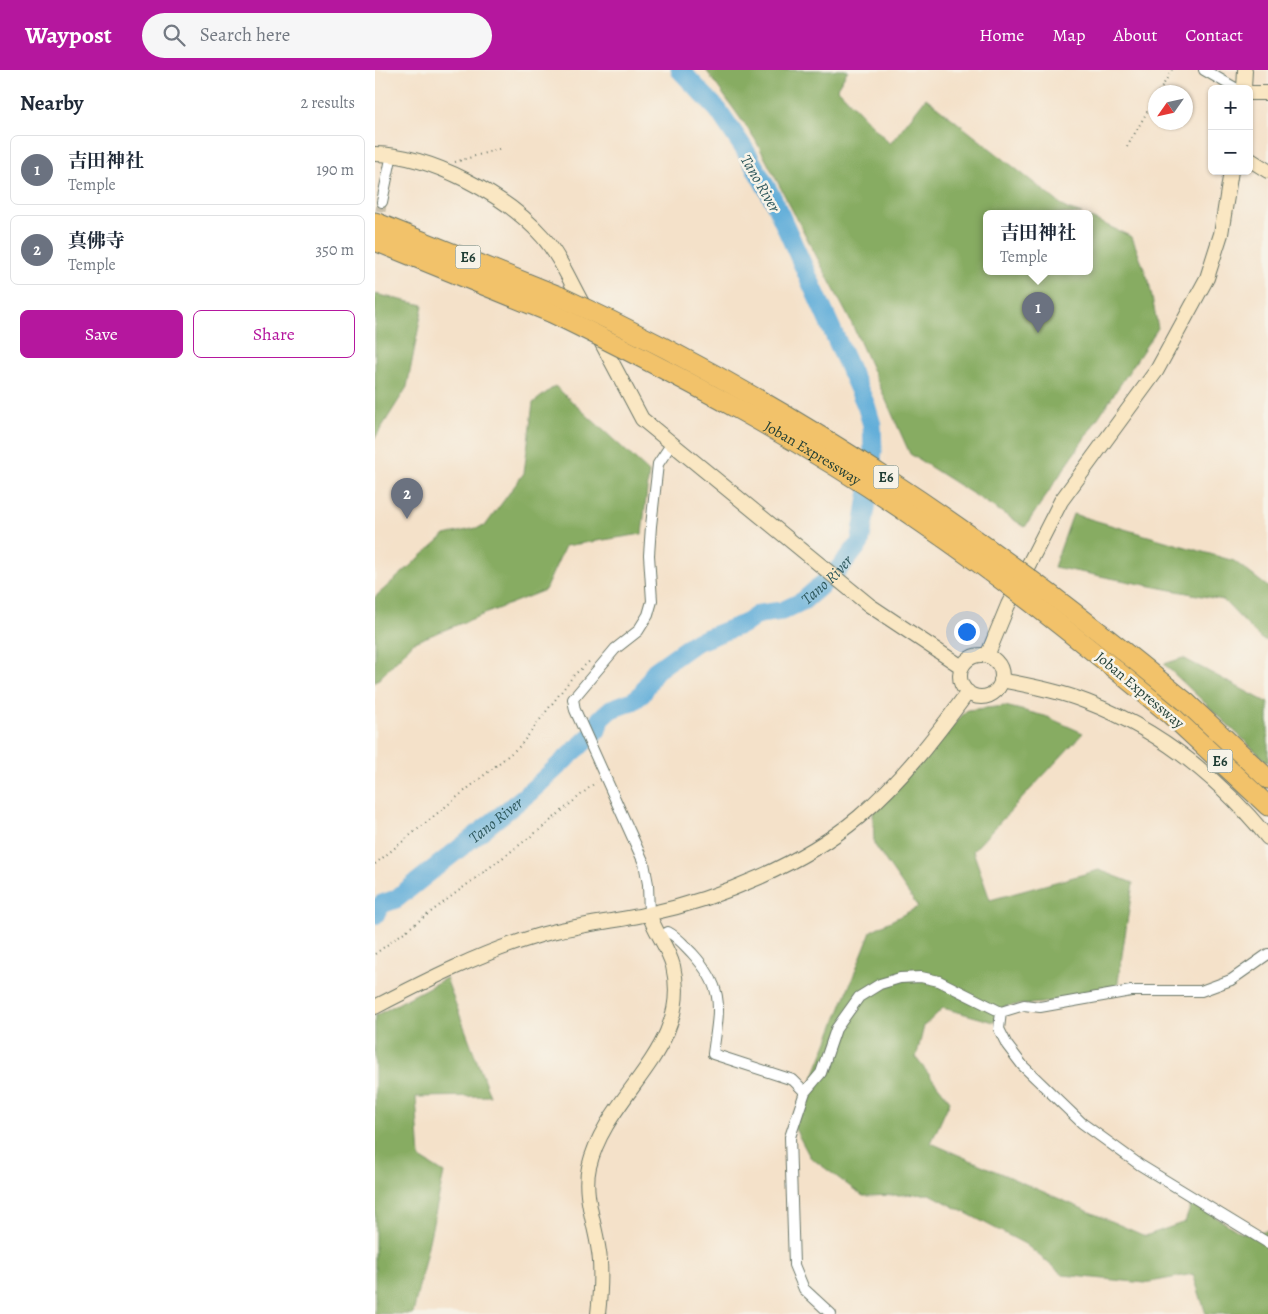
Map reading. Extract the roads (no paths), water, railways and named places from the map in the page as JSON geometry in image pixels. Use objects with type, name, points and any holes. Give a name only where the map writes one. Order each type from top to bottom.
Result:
[{"type":"highway","name":"Joban Expressway","points":[[375,222],[559,296],[629,328],[797,420],[931,506],[1095,626],[1186,702],[1268,779]]},
{"type":"highway","name":"Joban Expressway","points":[[375,241],[552,313],[696,386],[787,438],[921,522],[1059,623],[1173,717],[1268,806]]},
{"type":"street","points":[[1204,70],[1230,85]]},
{"type":"street","points":[[1244,85],[1245,70]]},
{"type":"street","points":[[1253,93],[1268,93]]},
{"type":"street","points":[[375,154],[392,154],[439,167],[468,182],[524,217],[544,239],[588,314],[642,420],[807,556],[929,647],[962,667]]},
{"type":"street","points":[[382,202],[392,154]]},
{"type":"street","points":[[1253,162],[1268,171]]},
{"type":"street","points":[[987,656],[1008,605],[1061,501],[1157,370],[1207,278],[1221,234],[1230,175]]},
{"type":"street","points":[[599,1314],[600,1260],[588,1195],[588,1168],[602,1132],[663,1043],[671,1026],[677,994],[669,954],[649,914],[648,884],[644,863],[585,734],[575,710],[573,699],[615,649],[638,631],[648,615],[651,601],[649,555],[657,464],[672,443]]},
{"type":"street","points":[[976,656],[987,656],[997,663],[1001,680],[995,691],[985,696],[979,696],[968,692],[961,683],[962,667],[976,656]]},
{"type":"street","points":[[1001,680],[1053,691],[1087,702],[1156,734],[1211,777],[1268,838]]},
{"type":"street","points":[[375,1007],[443,972],[537,936],[649,914],[701,901],[748,882],[803,855],[858,818],[902,778],[968,692]]},
{"type":"street","points":[[659,937],[668,932],[676,936],[704,966],[715,984],[719,1002],[713,1054],[777,1073],[793,1080],[805,1092]]},
{"type":"street","points":[[831,1314],[804,1289],[792,1256],[790,1137],[805,1092],[821,1073],[836,1029],[859,997],[880,984],[901,978],[921,977],[939,981],[1001,1012],[1023,1005],[1040,1007],[1131,991],[1201,991],[1231,980],[1266,958]]},
{"type":"street","points":[[1001,1012],[999,1029],[1023,1066],[1082,1123],[1140,1165],[1268,1243]]},
{"type":"waterway","name":"Tano River","points":[[375,915],[382,904],[396,899],[530,792],[597,730],[600,719],[611,709],[633,701],[642,694],[655,671],[694,643],[746,623],[759,614],[782,611],[803,601],[833,575],[860,543],[873,451],[872,425],[866,405],[773,199],[745,150],[718,110],[680,70]]},
{"type":"tunnel","points":[[378,226],[382,202]]},
{"type":"place","name":"吉田神社","points":[[1038,333]]},
{"type":"place","name":"真佛寺","points":[[407,519]]}]
